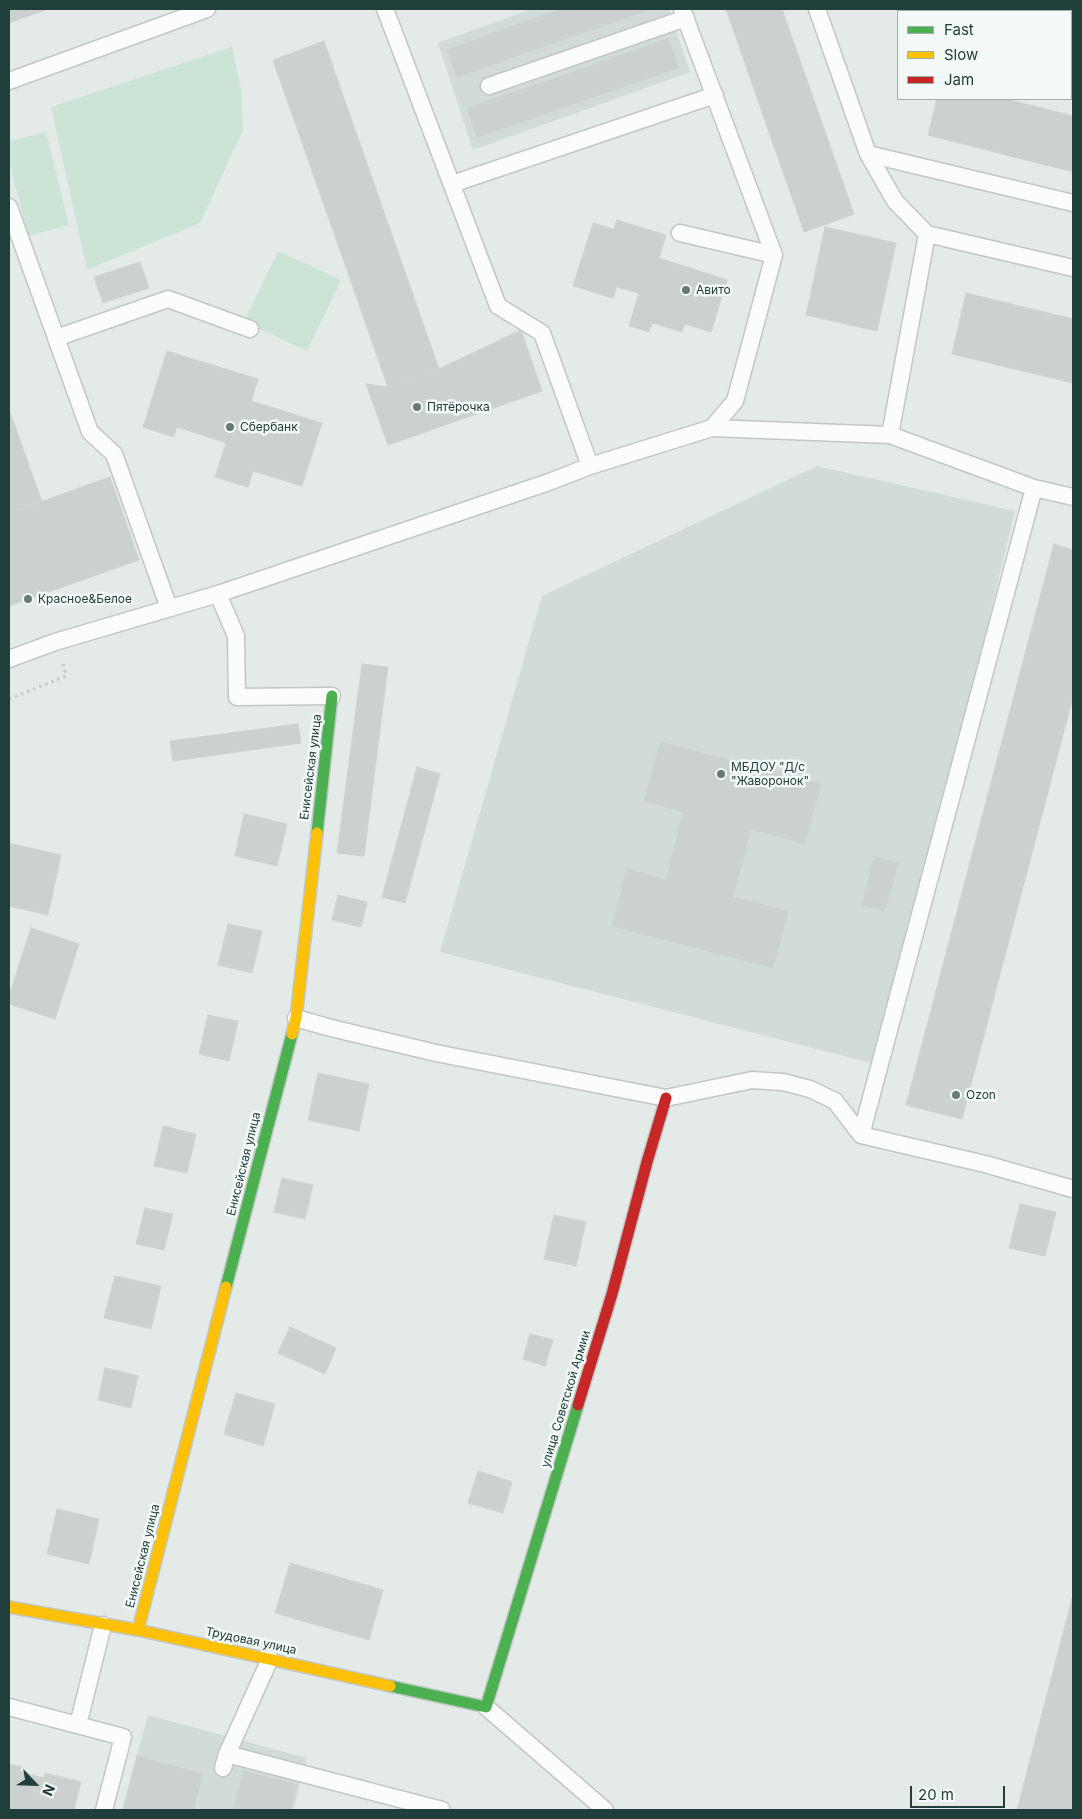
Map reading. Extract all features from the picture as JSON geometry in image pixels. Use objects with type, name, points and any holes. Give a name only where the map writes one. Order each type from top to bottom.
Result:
[{"type":"street","name":"Енисейская улица","points":[[138,1630],[296,1018],[332,696]]},
{"type":"street","name":"улица Советской Армии","points":[[486,1707],[612,1294],[666,1098]]},
{"type":"street","name":"Трудовая улица","points":[[9,1607],[138,1630],[486,1707]]},
{"type":"lane","points":[[9,80],[208,9]]},
{"type":"lane","points":[[385,9],[498,306],[542,333],[590,466]]},
{"type":"lane","points":[[817,9],[868,154],[895,201],[927,234],[1073,268]]},
{"type":"lane","points":[[489,86],[684,13],[774,255],[735,401],[712,428]]},
{"type":"lane","points":[[452,184],[715,95]]},
{"type":"lane","points":[[868,154],[1073,203]]},
{"type":"lane","points":[[9,208],[90,432],[114,454],[169,608]]},
{"type":"lane","points":[[680,233],[774,255]]},
{"type":"lane","points":[[890,435],[927,234]]},
{"type":"lane","points":[[56,338],[168,300],[250,329]]},
{"type":"lane","points":[[9,659],[54,642],[218,594],[549,482],[590,466],[712,428],[890,435],[1034,488],[1073,497]]},
{"type":"lane","points":[[861,1135],[1034,488]]},
{"type":"lane","points":[[218,594],[236,636],[237,697],[332,696]]},
{"type":"lane","points":[[296,1018],[330,1028],[436,1052],[666,1098],[752,1080],[782,1082],[810,1090],[835,1101],[861,1135],[985,1164],[1073,1189]]},
{"type":"lane","points":[[78,1725],[103,1625]]},
{"type":"lane","points":[[270,1660],[225,1761],[442,1810]]},
{"type":"lane","points":[[9,1707],[123,1737],[104,1810]]},
{"type":"lane","points":[[486,1707],[605,1810]]},
{"type":"path","points":[[9,699],[66,676],[63,664]]},
{"type":"shaded area","points":[[531,9],[669,9],[690,72],[473,150],[438,43]]},
{"type":"shaded area","name":"МБДОУ \"Д/с \"Жаворонок\"","points":[[817,466],[1015,511],[884,1053],[871,1063],[440,952],[542,596]]},
{"type":"shaded area","points":[[148,1715],[307,1758],[293,1810],[122,1810]]},
{"type":"green space","points":[[232,47],[241,88],[243,130],[200,223],[87,270],[51,107]]},
{"type":"green space","points":[[46,132],[69,225],[28,236],[9,161],[9,141]]},
{"type":"green space","points":[[278,251],[341,280],[307,351],[244,322]]},
{"type":"building","points":[[9,9],[48,9],[9,23]]},
{"type":"building","points":[[560,9],[651,9],[457,77],[447,50]]},
{"type":"building","points":[[726,9],[782,9],[854,214],[804,232]]},
{"type":"building","points":[[668,39],[679,68],[477,137],[467,108]]},
{"type":"building","points":[[324,41],[439,369],[388,387],[273,60]]},
{"type":"building","points":[[937,100],[1010,100],[1073,116],[1073,172],[928,135]]},
{"type":"building","points":[[617,220],[666,235],[659,258],[727,280],[711,332],[685,324],[682,332],[652,323],[649,332],[629,326],[639,293],[617,287],[613,298],[573,286],[593,223],[614,229]]},
{"type":"building","points":[[825,227],[896,243],[877,331],[806,315]]},
{"type":"building","points":[[140,262],[149,288],[103,303],[94,277]]},
{"type":"building","points":[[966,293],[1073,319],[1073,383],[952,354]]},
{"type":"building","points":[[521,330],[542,391],[388,445],[366,384],[388,387],[439,369]]},
{"type":"building","points":[[167,351],[258,379],[251,401],[322,423],[302,486],[253,471],[248,487],[215,477],[226,443],[177,427],[174,437],[143,427]]},
{"type":"building","points":[[9,409],[42,502],[9,513]]},
{"type":"building","points":[[110,477],[139,560],[9,606],[9,513]]},
{"type":"building","points":[[1054,544],[1073,550],[1073,697],[962,1119],[906,1105]]},
{"type":"building","points":[[362,664],[388,667],[364,856],[337,853]]},
{"type":"building","points":[[298,724],[301,743],[173,761],[170,741]]},
{"type":"building","points":[[660,742],[821,784],[805,844],[751,829],[733,897],[788,911],[773,968],[612,926],[627,869],[666,880],[683,812],[644,801]]},
{"type":"building","points":[[417,767],[440,774],[405,903],[382,897]]},
{"type":"building","points":[[244,814],[287,824],[277,866],[235,856]]},
{"type":"building","points":[[9,843],[61,855],[48,915],[9,906]]},
{"type":"building","points":[[874,856],[898,863],[885,911],[862,905]]},
{"type":"building","points":[[338,895],[367,902],[361,927],[332,920]]},
{"type":"building","points":[[228,924],[262,931],[252,973],[218,965]]},
{"type":"building","points":[[31,928],[79,944],[55,1019],[9,1004],[9,996]]},
{"type":"building","points":[[208,1015],[238,1021],[229,1061],[199,1054]]},
{"type":"building","points":[[318,1073],[369,1084],[359,1131],[308,1120]]},
{"type":"building","points":[[163,1126],[196,1134],[187,1173],[154,1166]]},
{"type":"building","points":[[282,1178],[313,1185],[305,1219],[274,1212]]},
{"type":"building","points":[[1020,1204],[1056,1212],[1045,1256],[1009,1248]]},
{"type":"building","points":[[145,1208],[173,1214],[164,1250],[136,1244]]},
{"type":"building","points":[[554,1215],[586,1222],[576,1266],[544,1259]]},
{"type":"building","points":[[115,1276],[161,1286],[151,1329],[104,1318]]},
{"type":"building","points":[[290,1327],[336,1348],[325,1374],[278,1353]]},
{"type":"building","points":[[530,1334],[553,1340],[545,1366],[523,1359]]},
{"type":"building","points":[[105,1368],[138,1376],[131,1408],[98,1400]]},
{"type":"building","points":[[236,1393],[275,1404],[263,1446],[224,1434]]},
{"type":"building","points":[[478,1471],[512,1482],[503,1513],[468,1503]]},
{"type":"building","points":[[57,1509],[99,1519],[89,1564],[47,1554]]},
{"type":"building","points":[[290,1563],[383,1590],[369,1640],[275,1613]]},
{"type":"building","points":[[1073,1595],[1073,1810],[1017,1810]]},
{"type":"building","points":[[137,1756],[203,1774],[193,1810],[123,1810]]},
{"type":"building","points":[[9,1764],[21,1767],[20,1772],[43,1778],[45,1773],[81,1782],[74,1810],[9,1810]]},
{"type":"building","points":[[244,1771],[297,1785],[290,1810],[233,1810]]},
{"type":"traffic: fast","points":[[317,833],[332,696]]},
{"type":"traffic: fast","points":[[226,1287],[292,1034]]},
{"type":"traffic: fast","points":[[390,1686],[486,1707],[578,1405]]},
{"type":"traffic: slow","points":[[292,1034],[296,1018],[317,833]]},
{"type":"traffic: slow","points":[[138,1630],[226,1287]]},
{"type":"traffic: slow","points":[[9,1607],[138,1630],[390,1686]]},
{"type":"traffic: jam","points":[[578,1405],[612,1294],[666,1098]]},
{"type":"place","name":"Авито","points":[[686,290]]},
{"type":"place","name":"Пятёрочка","points":[[417,407]]},
{"type":"place","name":"Сбербанк","points":[[230,427]]},
{"type":"place","name":"Красное&Белое","points":[[28,599]]},
{"type":"place","name":"МБДОУ \"Д/с \"Жаворонок\"","points":[[721,774]]},
{"type":"place","name":"Ozon","points":[[956,1095]]}]
